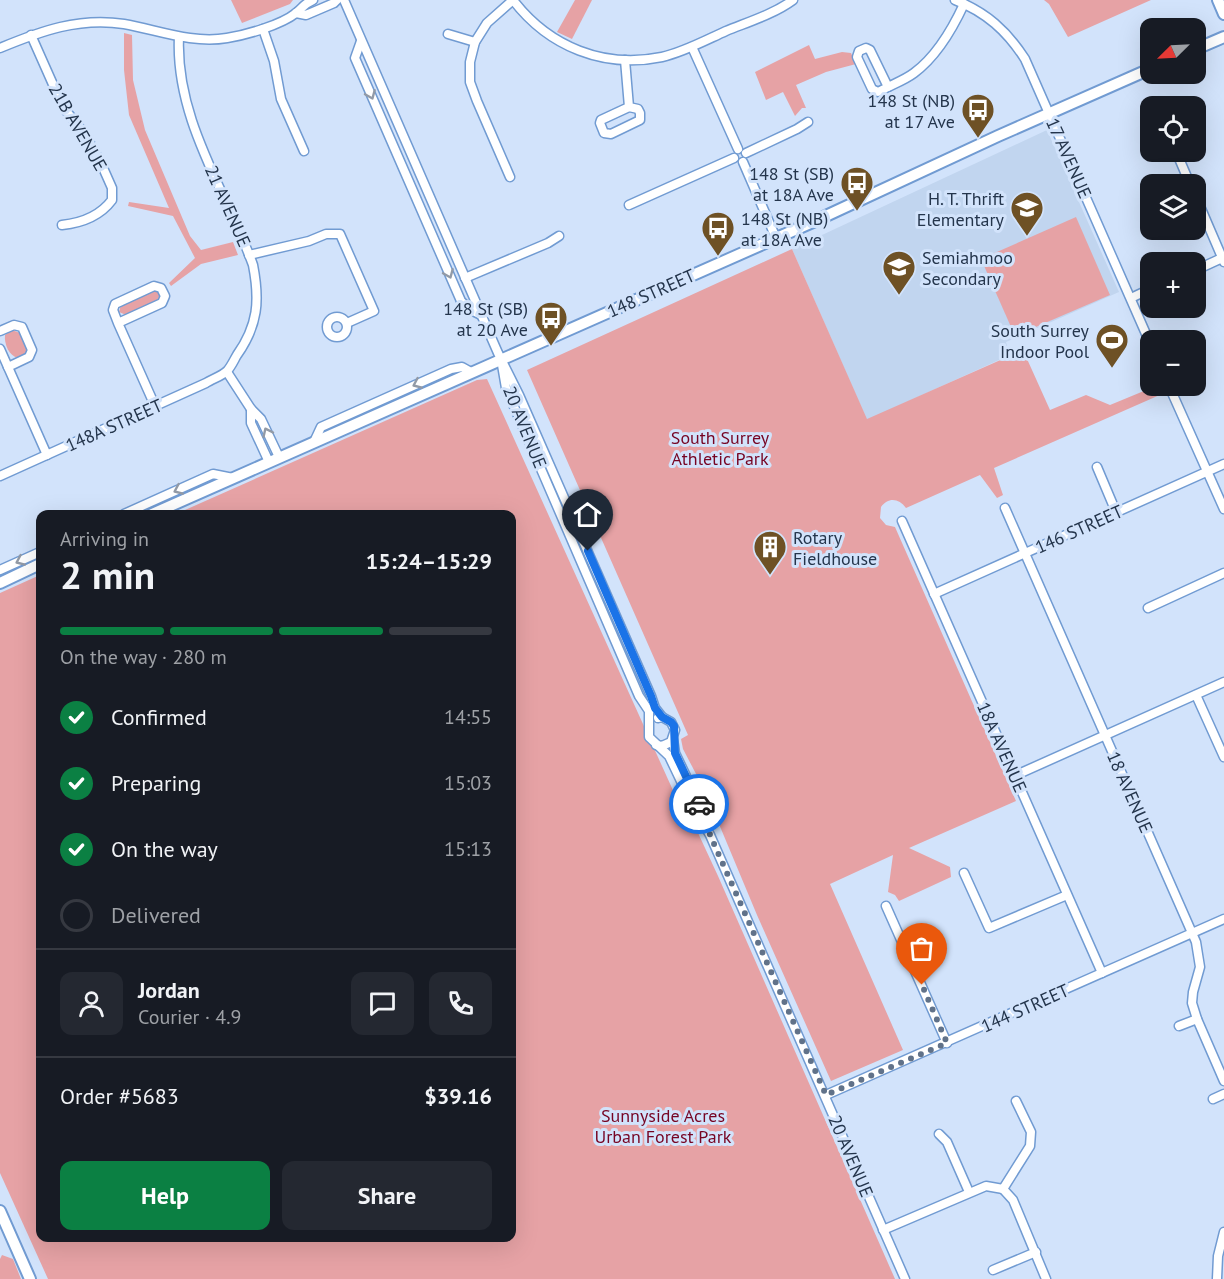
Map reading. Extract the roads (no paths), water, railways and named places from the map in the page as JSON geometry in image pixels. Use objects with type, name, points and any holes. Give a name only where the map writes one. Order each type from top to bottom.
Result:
[{"type":"main road","points":[[1218,0],[1224,14]]},
{"type":"main road","points":[[1206,45],[1224,37]]},
{"type":"main road","name":"148 STREET","points":[[161,510],[776,238],[1140,73]]},
{"type":"main road","points":[[0,583],[36,566]]},
{"type":"main road","points":[[0,1211],[30,1279]]},
{"type":"street","points":[[0,48],[53,27],[76,23],[124,24],[179,37],[227,38],[263,29],[296,13],[302,5],[313,0]]},
{"type":"street","points":[[296,13],[306,15],[337,0]]},
{"type":"street","name":"20 AVENUE","points":[[344,0],[655,708],[662,717]]},
{"type":"street","points":[[510,177],[470,82],[470,62],[475,42],[488,23],[513,0],[524,14],[544,32],[561,43],[591,56],[625,60],[664,56],[692,47],[793,0]]},
{"type":"street","points":[[888,87],[870,50],[866,48],[859,51],[857,57],[872,90],[878,92],[888,87],[914,74],[943,44],[960,2]]},
{"type":"street","name":"17 AVENUE","points":[[960,2],[980,11],[996,24],[1025,58],[1145,330]]},
{"type":"street","points":[[263,29],[274,62],[281,99],[304,151]]},
{"type":"street","points":[[448,34],[475,42]]},
{"type":"street","name":"21B AVENUE","points":[[31,35],[63,107],[94,149],[112,188],[112,200],[104,211],[75,224],[62,225]]},
{"type":"street","name":"21 AVENUE","points":[[179,37],[181,84],[189,114],[249,255],[257,284],[254,323],[248,340],[226,372]]},
{"type":"street","name":"20 AVENUE","points":[[361,41],[355,58],[456,291],[461,301],[469,309],[482,315]]},
{"type":"street","points":[[692,47],[742,155],[776,238]]},
{"type":"street","points":[[625,60],[629,107]]},
{"type":"street","points":[[629,107],[638,108],[640,120],[611,134],[604,134],[601,120],[629,107]]},
{"type":"street","points":[[629,205],[734,158],[738,162],[742,155],[808,122]]},
{"type":"street","points":[[1206,220],[1223,260],[1206,266]]},
{"type":"street","points":[[249,255],[309,241],[326,234],[340,234],[374,311],[347,324]]},
{"type":"street","points":[[465,278],[548,243],[559,236]]},
{"type":"street","points":[[118,322],[162,303],[165,296],[161,288],[154,286],[115,304],[113,310],[118,322],[155,406]]},
{"type":"street","points":[[1131,298],[1140,294]]},
{"type":"street","points":[[0,331],[14,325],[22,327],[32,350],[29,357],[8,367]]},
{"type":"street","points":[[0,349],[47,455]]},
{"type":"street","name":"20 AVENUE","points":[[501,359],[506,388],[639,696],[649,711],[649,726]]},
{"type":"street","points":[[226,372],[250,409],[251,423],[274,459]]},
{"type":"street","name":"148A STREET","points":[[0,476],[226,372]]},
{"type":"street","points":[[1173,396],[1224,509]]},
{"type":"street","name":"146 STREET","points":[[934,594],[1224,464]]},
{"type":"street","points":[[1097,468],[1116,512]]},
{"type":"street","points":[[133,510],[213,474],[233,478]]},
{"type":"street","name":"18 AVENUE","points":[[1005,508],[1192,933],[1199,954],[1200,967],[1192,1003],[1224,1081]]},
{"type":"street","name":"18A AVENUE","points":[[902,521],[1102,973]]},
{"type":"street","points":[[0,570],[36,554]]},
{"type":"street","points":[[1148,608],[1224,573]]},
{"type":"street","points":[[1014,776],[1224,682]]},
{"type":"street","points":[[1197,694],[1224,757]]},
{"type":"street","points":[[662,717],[674,726],[673,739],[666,745],[656,745],[649,737],[649,726],[662,717]]},
{"type":"street","name":"20 AVENUE","points":[[673,739],[675,753],[709,826],[710,835]]},
{"type":"street","name":"20 AVENUE","points":[[656,745],[669,756],[710,835],[905,1279]]},
{"type":"street","points":[[964,873],[989,928],[1067,895]]},
{"type":"street","points":[[886,906],[947,1043]]},
{"type":"street","name":"144 STREET","points":[[826,1095],[1224,919]]},
{"type":"street","points":[[1179,1026],[1197,1019]]},
{"type":"street","points":[[1213,1098],[1224,1094]]},
{"type":"street","points":[[1003,1189],[1030,1146],[1031,1132],[1016,1101]]},
{"type":"street","points":[[939,1134],[947,1142],[969,1192]]},
{"type":"street","points":[[883,1230],[986,1186],[1003,1189],[1013,1200],[1046,1279]]},
{"type":"street","points":[[1216,1279],[1218,1256],[1224,1232]]},
{"type":"street","points":[[993,1270],[1036,1252]]},
{"type":"place","name":"148 St (NB) at 17 Ave","points":[[978,139]]},
{"type":"place","name":"148 St (SB) at 18A Ave","points":[[857,212]]},
{"type":"place","name":"H. T. Thrift Elementary","points":[[1027,237]]},
{"type":"place","name":"148 St (NB) at 18A Ave","points":[[718,257]]},
{"type":"place","name":"Semiahmoo Secondary","points":[[899,296]]},
{"type":"place","name":"148 St (SB) at 20 Ave","points":[[551,347]]},
{"type":"place","name":"South Surrey Indoor Pool","points":[[1112,369]]},
{"type":"place","name":"Rotary Fieldhouse","points":[[770,576]]},
{"type":"park label","name":"South Surrey Athletic Park","points":[[720,447]]},
{"type":"park label","name":"Sunnyside Acres Urban Forest Park","points":[[663,1125]]}]
